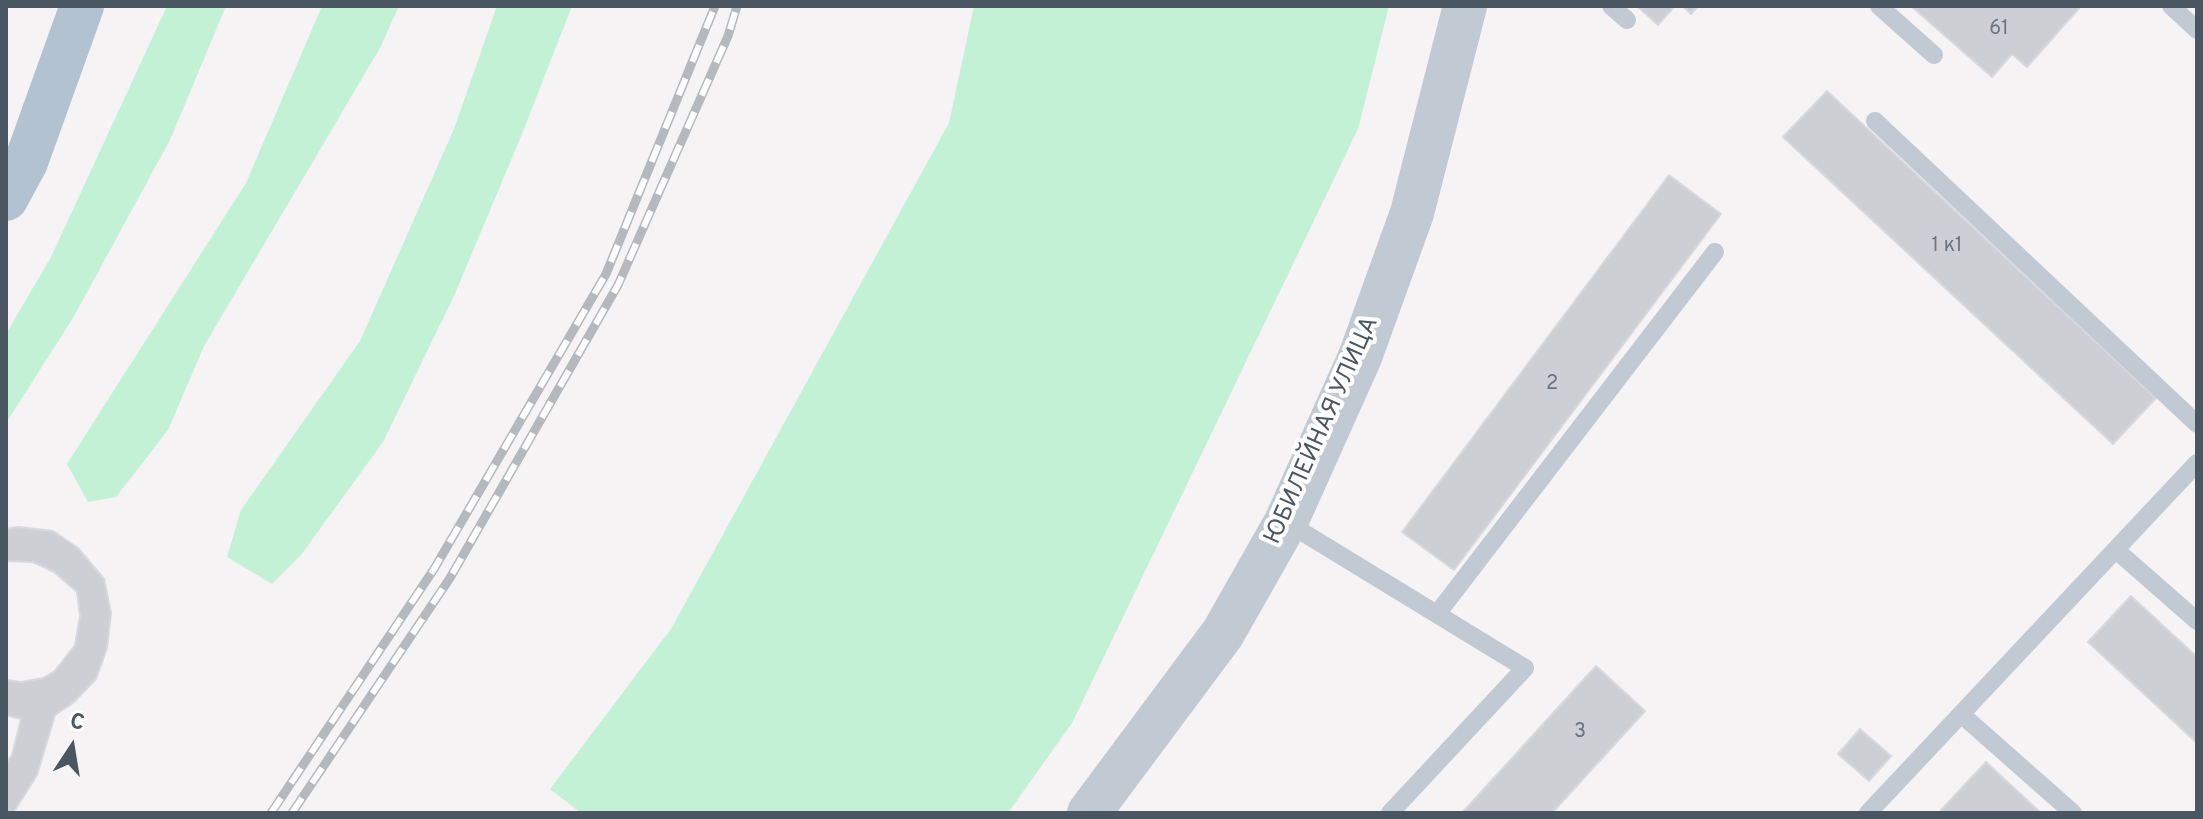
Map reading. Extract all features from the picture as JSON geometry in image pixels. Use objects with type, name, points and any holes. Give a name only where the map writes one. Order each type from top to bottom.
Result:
[{"type":"main road","points":[[6,199],[26,162],[82,6]]},
{"type":"street","name":"ЮБИЛЕЙНАЯ УЛИЦА","points":[[1089,813],[1223,633],[1286,522],[1360,357],[1412,213],[1465,6]]},
{"type":"lane","points":[[1611,6],[1627,20]]},
{"type":"lane","points":[[1879,6],[1934,55]]},
{"type":"lane","points":[[2171,6],[2197,30]]},
{"type":"lane","points":[[1875,121],[2197,424]]},
{"type":"lane","points":[[1437,614],[1715,252]]},
{"type":"lane","points":[[1868,813],[2197,463]]},
{"type":"lane","points":[[1286,522],[1525,668],[1390,813]]},
{"type":"lane","points":[[2116,550],[2197,621]]},
{"type":"lane","points":[[1961,714],[2073,813]]},
{"type":"green space","points":[[167,6],[226,6],[170,140],[73,318],[6,423],[6,334],[51,257]]},
{"type":"green space","points":[[322,6],[399,6],[380,48],[204,346],[168,430],[116,497],[88,502],[67,464],[246,183]]},
{"type":"green space","points":[[497,6],[572,6],[454,296],[383,442],[301,555],[272,584],[227,557],[241,510],[360,341],[454,129]]},
{"type":"green space","points":[[974,6],[1389,6],[1358,129],[1072,723],[1008,813],[581,813],[550,789],[671,629],[949,123]]},
{"type":"building","points":[[1637,6],[1675,6],[1658,25]]},
{"type":"building","points":[[1683,6],[1698,6],[1691,14]]},
{"type":"building","points":[[1911,6],[2081,6],[2027,67],[2012,54],[1992,77]]},
{"type":"building","points":[[1827,91],[2156,398],[2113,444],[1783,137]]},
{"type":"building","points":[[1669,175],[1721,214],[1454,570],[1402,532]]},
{"type":"building","points":[[18,527],[53,531],[78,548],[104,579],[111,613],[107,648],[96,679],[73,703],[55,715],[37,775],[13,813],[6,813],[6,764],[12,755],[21,719],[6,715],[6,680],[21,682],[43,678],[54,672],[75,645],[80,616],[77,592],[54,572],[33,562],[6,561],[6,529]]},
{"type":"building","points":[[2131,596],[2197,657],[2197,743],[2088,642]]},
{"type":"building","points":[[1596,666],[1645,711],[1552,813],[1462,813]]},
{"type":"building","points":[[1860,729],[1891,756],[1869,781],[1838,754]]},
{"type":"building","points":[[1986,762],[2041,813],[1944,813],[1941,810]]},
{"type":"railway","points":[[271,813],[434,569],[606,274],[715,6]]},
{"type":"railway","points":[[292,813],[450,578],[618,285],[728,36],[737,6]]}]
